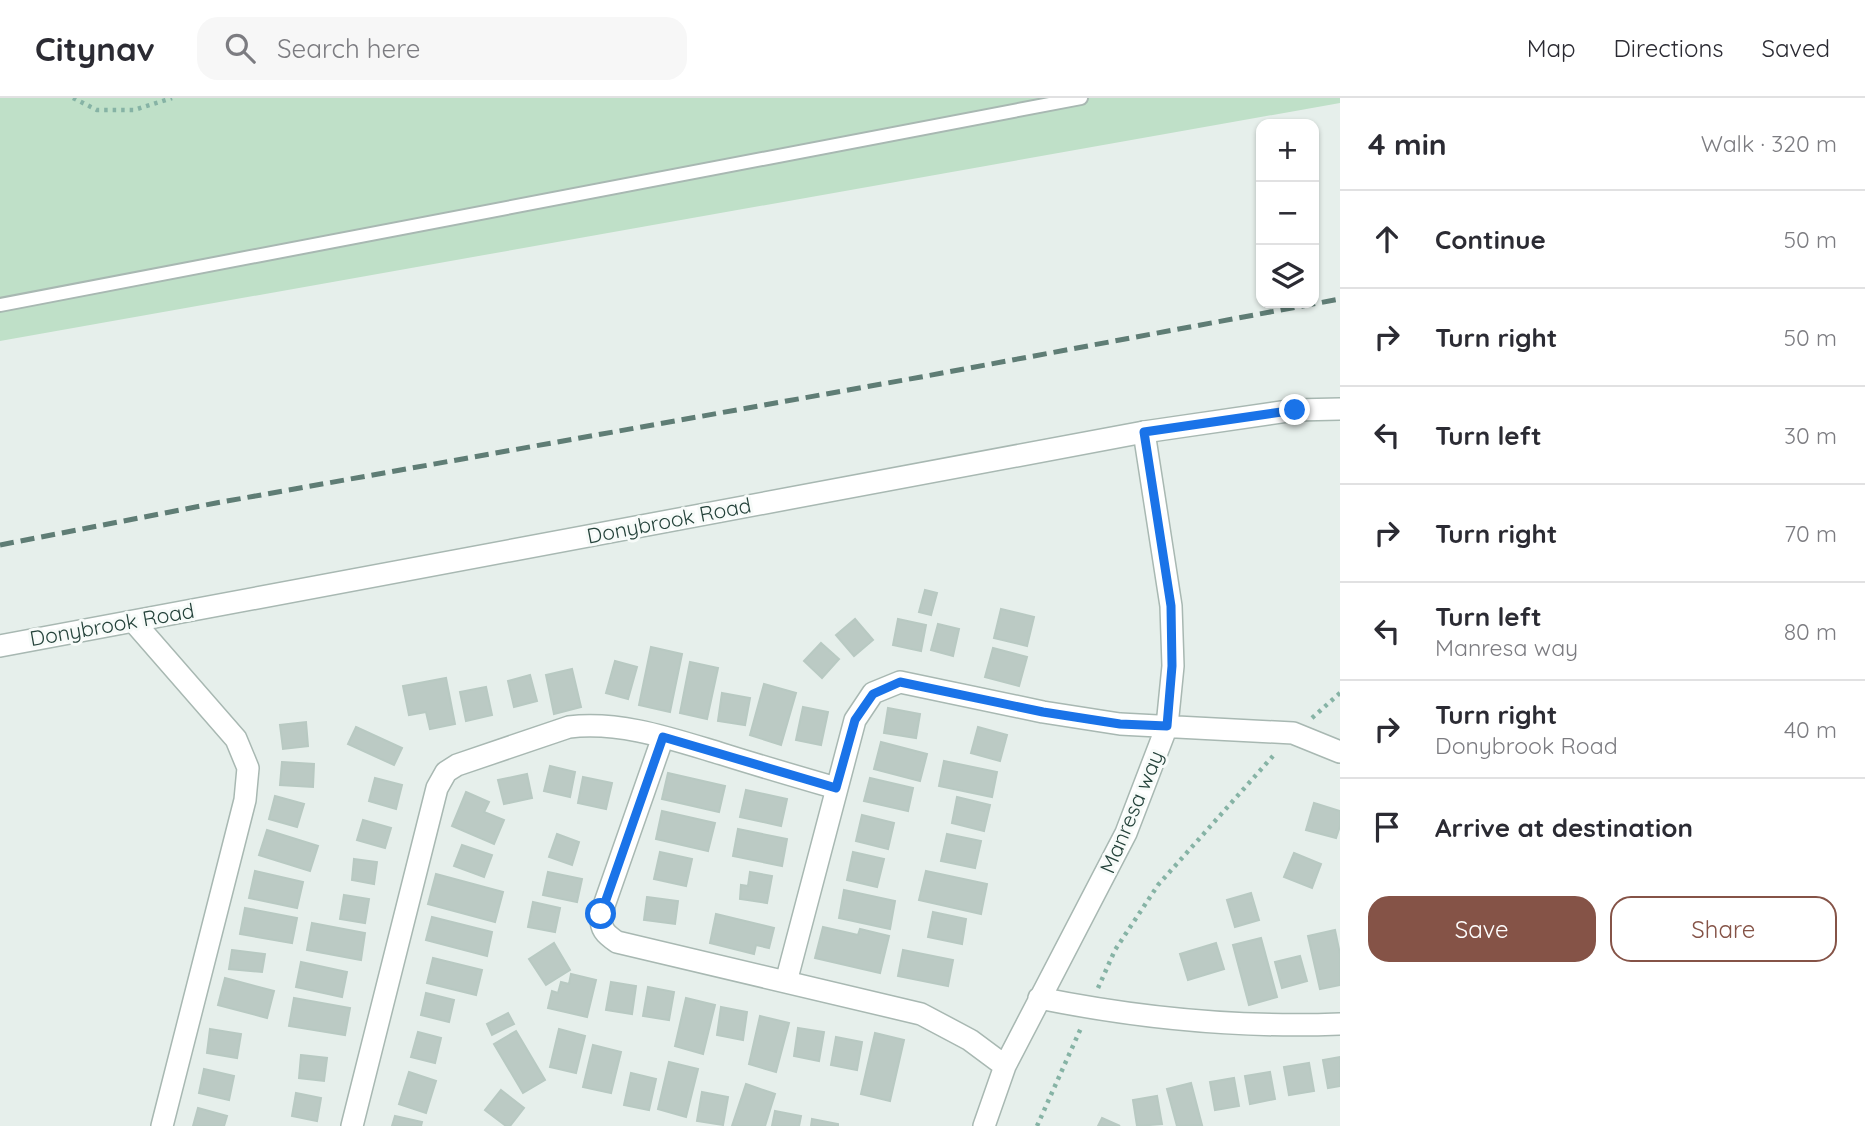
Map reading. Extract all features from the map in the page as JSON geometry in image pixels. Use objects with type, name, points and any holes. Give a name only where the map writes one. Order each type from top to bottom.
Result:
[{"type":"street","name":"Donybrook Road","points":[[0,646],[1144,432],[1295,410],[1340,409]]},
{"type":"street","name":"Manresa way","points":[[984,1126],[1005,1066],[1126,833],[1167,726],[1172,666],[1171,606],[1144,432]]},
{"type":"street","points":[[134,622],[236,739],[248,768],[245,800],[162,1126]]},
{"type":"street","points":[[786,982],[855,720],[873,694],[900,682],[1043,712],[1120,724],[1293,733],[1340,752]]},
{"type":"street","points":[[352,1126],[437,788],[446,772],[457,765],[569,727],[615,726],[663,737],[836,788]]},
{"type":"street","points":[[663,737],[601,914],[600,924],[605,934],[617,942],[921,1014],[962,1035],[1005,1066]]},
{"type":"street","points":[[1039,998],[1089,1009],[1242,1025],[1340,1024]]},
{"type":"lane","points":[[0,305],[1081,98]]},
{"type":"path","points":[[73,98],[97,110],[134,110],[172,98]]},
{"type":"path","points":[[1037,1126],[1115,950],[1158,885],[1293,733],[1340,693]]},
{"type":"green space","points":[[0,98],[1340,98],[1340,103],[0,341]]},
{"type":"building","points":[[925,590],[937,593],[931,615],[919,612]]},
{"type":"building","points":[[1001,609],[1034,617],[1027,646],[994,638]]},
{"type":"building","points":[[855,619],[873,640],[854,656],[836,635]]},
{"type":"building","points":[[898,619],[926,625],[921,651],[893,645]]},
{"type":"building","points":[[938,624],[959,629],[953,656],[931,650]]},
{"type":"building","points":[[821,643],[839,659],[822,678],[804,661]]},
{"type":"building","points":[[651,647],[682,654],[670,712],[639,705]]},
{"type":"building","points":[[993,648],[1027,657],[1019,686],[985,677]]},
{"type":"building","points":[[615,661],[637,667],[628,699],[606,693]]},
{"type":"building","points":[[690,662],[718,668],[707,719],[680,713]]},
{"type":"building","points":[[572,669],[581,707],[554,714],[546,675]]},
{"type":"building","points":[[530,675],[537,701],[514,707],[508,681]]},
{"type":"building","points":[[446,678],[455,724],[430,729],[426,712],[409,715],[403,686]]},
{"type":"building","points":[[764,684],[796,693],[781,745],[750,735]]},
{"type":"building","points":[[486,687],[492,715],[466,721],[460,692]]},
{"type":"building","points":[[722,693],[750,698],[745,725],[718,721]]},
{"type":"building","points":[[803,707],[828,712],[821,745],[796,740]]},
{"type":"building","points":[[888,708],[920,714],[916,738],[884,733]]},
{"type":"building","points":[[306,722],[308,746],[283,749],[280,725]]},
{"type":"building","points":[[356,727],[402,748],[394,765],[348,744]]},
{"type":"building","points":[[978,727],[1007,735],[1000,761],[971,753]]},
{"type":"building","points":[[881,742],[927,754],[920,781],[874,769]]},
{"type":"building","points":[[944,761],[997,772],[992,797],[939,786]]},
{"type":"building","points":[[282,762],[314,764],[313,787],[280,785]]},
{"type":"building","points":[[550,766],[575,772],[570,797],[544,791]]},
{"type":"building","points":[[668,773],[725,786],[719,812],[662,799]]},
{"type":"building","points":[[527,774],[532,798],[504,804],[498,780]]},
{"type":"building","points":[[583,777],[612,783],[606,809],[578,803]]},
{"type":"building","points":[[375,778],[402,785],[396,809],[369,801]]},
{"type":"building","points":[[870,778],[913,788],[908,811],[864,801]]},
{"type":"building","points":[[746,790],[787,799],[781,826],[740,817]]},
{"type":"building","points":[[466,792],[489,802],[484,812],[504,820],[494,844],[452,826]]},
{"type":"building","points":[[275,796],[304,804],[297,827],[269,819]]},
{"type":"building","points":[[957,797],[990,805],[984,831],[952,823]]},
{"type":"building","points":[[1314,803],[1340,811],[1340,826],[1336,838],[1306,830]]},
{"type":"building","points":[[662,811],[715,823],[708,851],[656,839]]},
{"type":"building","points":[[862,815],[894,823],[888,849],[856,841]]},
{"type":"building","points":[[363,820],[391,828],[385,848],[357,840]]},
{"type":"building","points":[[738,829],[787,839],[782,866],[733,856]]},
{"type":"building","points":[[267,830],[318,846],[310,871],[259,855]]},
{"type":"building","points":[[557,834],[579,842],[572,865],[549,857]]},
{"type":"building","points":[[947,834],[981,841],[975,868],[941,861]]},
{"type":"building","points":[[462,845],[492,855],[484,877],[454,866]]},
{"type":"building","points":[[660,852],[692,859],[686,886],[654,879]]},
{"type":"building","points":[[853,852],[884,859],[877,887],[847,880]]},
{"type":"building","points":[[1294,853],[1321,864],[1312,888],[1284,877]]},
{"type":"building","points":[[354,859],[377,862],[374,884],[352,880]]},
{"type":"building","points":[[255,871],[303,882],[297,908],[249,898]]},
{"type":"building","points":[[926,871],[987,884],[981,914],[919,900]]},
{"type":"building","points":[[548,872],[582,879],[577,902],[543,895]]},
{"type":"building","points":[[750,872],[772,876],[767,903],[740,899],[741,885],[748,886]]},
{"type":"building","points":[[436,874],[503,892],[495,922],[428,904]]},
{"type":"building","points":[[844,890],[895,901],[890,929],[839,918]]},
{"type":"building","points":[[1251,893],[1259,920],[1235,927],[1227,900]]},
{"type":"building","points":[[344,895],[369,899],[365,923],[340,919]]},
{"type":"building","points":[[647,897],[678,901],[675,924],[644,920]]},
{"type":"building","points":[[533,902],[560,908],[555,932],[528,927]]},
{"type":"building","points":[[245,908],[297,918],[292,943],[240,934]]},
{"type":"building","points":[[933,912],[966,919],[962,944],[928,937]]},
{"type":"building","points":[[716,914],[774,928],[769,948],[756,945],[754,954],[710,943]]},
{"type":"building","points":[[432,917],[492,932],[487,956],[426,940]]},
{"type":"building","points":[[312,923],[365,933],[361,960],[307,950]]},
{"type":"building","points":[[823,927],[858,935],[860,929],[889,936],[880,973],[815,958]]},
{"type":"building","points":[[1335,930],[1340,954],[1340,985],[1320,989],[1308,936]]},
{"type":"building","points":[[1261,938],[1277,997],[1249,1005],[1233,945]]},
{"type":"building","points":[[554,943],[570,970],[546,985],[529,959]]},
{"type":"building","points":[[1216,943],[1224,969],[1188,980],[1180,954]]},
{"type":"building","points":[[232,950],[265,954],[262,972],[229,969]]},
{"type":"building","points":[[903,950],[953,960],[948,986],[898,976]]},
{"type":"building","points":[[1300,956],[1307,981],[1282,988],[1275,962]]},
{"type":"building","points":[[433,958],[482,970],[476,995],[427,983]]},
{"type":"building","points":[[301,962],[347,972],[342,997],[296,987]]},
{"type":"building","points":[[571,974],[596,980],[587,1017],[548,1008],[552,991],[558,993],[561,982],[569,984]]},
{"type":"building","points":[[225,978],[274,991],[267,1018],[218,1005]]},
{"type":"building","points":[[611,982],[636,986],[632,1014],[606,1010]]},
{"type":"building","points":[[648,987],[674,992],[669,1020],[643,1016]]},
{"type":"building","points":[[426,993],[454,1000],[449,1022],[421,1015]]},
{"type":"building","points":[[294,998],[350,1008],[345,1035],[289,1026]]},
{"type":"building","points":[[686,998],[715,1005],[703,1054],[675,1046]]},
{"type":"building","points":[[721,1007],[747,1012],[743,1040],[717,1035]]},
{"type":"building","points":[[508,1013],[514,1024],[492,1035],[487,1024]]},
{"type":"building","points":[[760,1016],[789,1023],[776,1072],[749,1064]]},
{"type":"building","points":[[798,1028],[824,1032],[819,1061],[794,1056]]},
{"type":"building","points":[[210,1029],[241,1034],[237,1058],[207,1053]]},
{"type":"building","points":[[559,1029],[585,1036],[576,1073],[550,1067]]},
{"type":"building","points":[[516,1031],[545,1080],[523,1093],[494,1044]]},
{"type":"building","points":[[418,1032],[441,1038],[435,1063],[411,1057]]},
{"type":"building","points":[[875,1033],[904,1040],[890,1101],[861,1094]]},
{"type":"building","points":[[836,1037],[862,1042],[857,1070],[831,1065]]},
{"type":"building","points":[[593,1045],[621,1052],[611,1093],[583,1087]]},
{"type":"building","points":[[301,1055],[327,1058],[324,1081],[299,1078]]},
{"type":"building","points":[[1340,1057],[1340,1086],[1328,1088],[1323,1060]]},
{"type":"building","points":[[669,1062],[698,1069],[686,1117],[658,1109]]},
{"type":"building","points":[[1309,1063],[1314,1091],[1289,1095],[1284,1067]]},
{"type":"building","points":[[204,1069],[234,1076],[229,1100],[199,1093]]},
{"type":"building","points":[[409,1072],[436,1081],[426,1113],[399,1104]]},
{"type":"building","points":[[1270,1072],[1275,1099],[1250,1104],[1245,1076]]},
{"type":"building","points":[[631,1073],[656,1079],[649,1110],[624,1105]]},
{"type":"building","points":[[1234,1078],[1239,1106],[1215,1110],[1210,1082]]},
{"type":"building","points":[[1191,1083],[1202,1125],[1177,1126],[1167,1089]]},
{"type":"building","points":[[746,1084],[775,1094],[765,1126],[732,1126]]},
{"type":"building","points":[[501,1090],[524,1108],[510,1126],[506,1126],[485,1110]]},
{"type":"building","points":[[702,1092],[728,1097],[723,1125],[697,1121]]},
{"type":"building","points":[[296,1093],[321,1098],[317,1121],[292,1116]]},
{"type":"building","points":[[1157,1096],[1162,1124],[1137,1126],[1133,1100]]},
{"type":"building","points":[[198,1108],[227,1116],[224,1126],[193,1126]]},
{"type":"building","points":[[775,1111],[801,1116],[799,1126],[772,1126]]},
{"type":"building","points":[[395,1116],[422,1122],[421,1126],[392,1126]]},
{"type":"building","points":[[1102,1118],[1120,1126],[1098,1126]]},
{"type":"building","points":[[812,1119],[838,1124],[838,1126],[811,1126]]},
{"type":"railway","points":[[0,545],[216,503],[1340,299]]},
{"type":"route","points":[[601,914],[663,737],[836,788],[855,720],[873,694],[900,682],[1043,712],[1120,724],[1167,726],[1172,666],[1171,606],[1144,432],[1295,410]]}]
